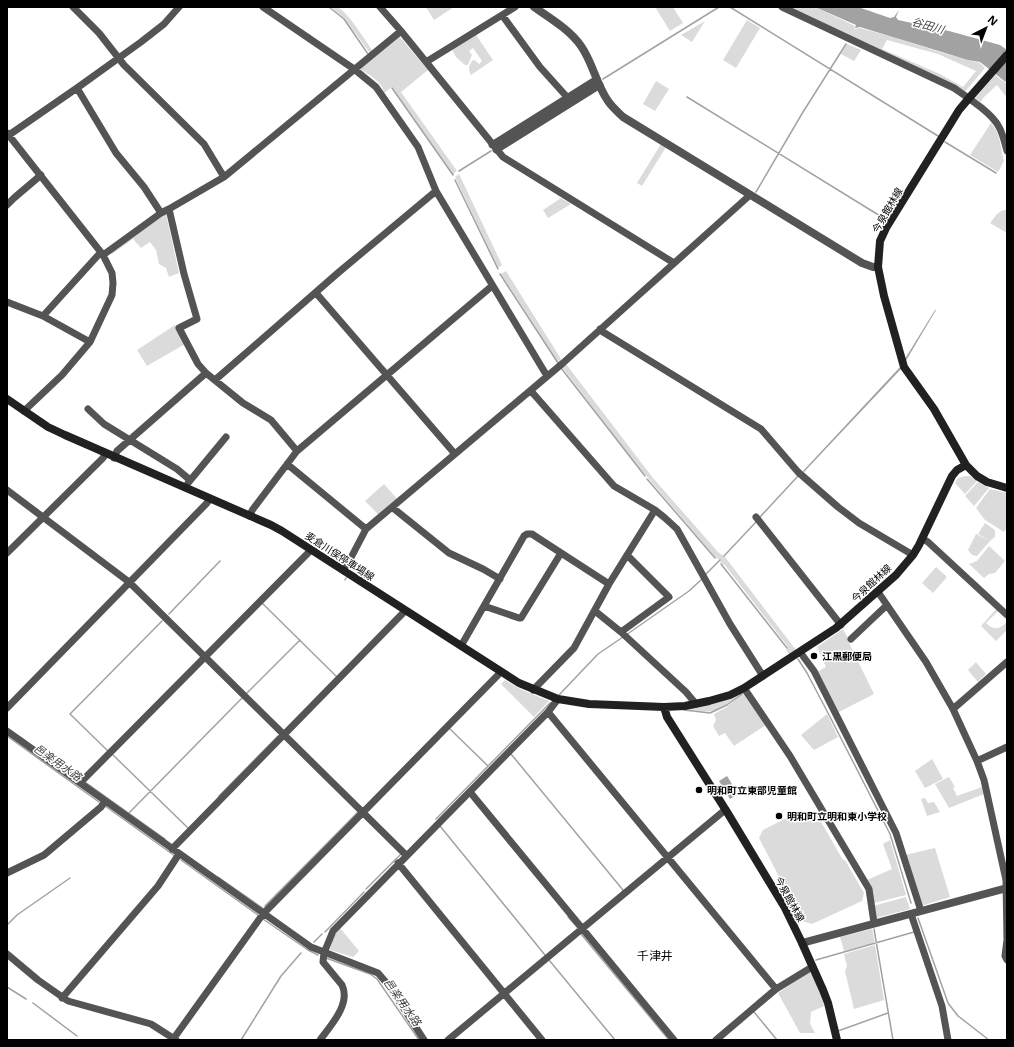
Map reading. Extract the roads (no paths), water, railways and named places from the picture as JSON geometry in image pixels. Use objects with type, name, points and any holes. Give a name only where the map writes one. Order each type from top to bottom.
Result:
[{"type":"main road","name":"今泉館林線","points":[[837,1040],[828,1003],[785,908],[726,810],[667,717],[664,707],[696,704],[720,698],[744,688],[841,624],[896,575],[913,554],[923,539],[952,476],[957,470],[966,465],[934,409],[904,367],[884,296],[878,267],[879,248],[882,234],[954,118],[969,97],[1007,55]]},
{"type":"main road","name":"麦倉川俣停車場線","points":[[8,403],[24,411],[48,427],[114,458],[276,528],[500,672],[533,690],[558,699],[589,704],[664,707]]},
{"type":"main road","points":[[966,465],[977,476],[987,482],[1007,488]]},
{"type":"street","points":[[73,7],[99,33],[118,58],[204,144],[224,177]]},
{"type":"street","points":[[24,411],[62,375],[90,342],[112,295],[113,283],[112,273],[102,254],[8,134],[77,88],[141,42],[164,24],[179,7]]},
{"type":"street","points":[[263,7],[354,69],[376,86],[418,147],[436,192],[547,376]]},
{"type":"street","points":[[380,7],[494,147],[508,161],[674,263]]},
{"type":"street","points":[[426,62],[515,7]]},
{"type":"street","points":[[534,7],[580,44],[588,57],[608,102],[623,117],[866,265],[878,267]]},
{"type":"street","points":[[782,7],[954,88],[969,97],[996,122],[1000,128],[1007,152]]},
{"type":"street","points":[[502,15],[540,67],[567,97]]},
{"type":"street","points":[[43,316],[102,254],[161,213],[224,177],[401,31]]},
{"type":"street","points":[[494,147],[567,97],[598,82]]},
{"type":"street","points":[[494,147],[598,82]]},
{"type":"street","points":[[77,88],[116,153],[144,187],[161,213]]},
{"type":"street","points":[[7,205],[41,175]]},
{"type":"street","points":[[215,380],[436,192]]},
{"type":"street","points":[[344,571],[366,529],[531,391],[750,195]]},
{"type":"street","points":[[169,209],[184,274],[197,319],[179,328],[198,364],[206,373],[243,404],[271,420],[297,451]]},
{"type":"street","points":[[249,516],[297,451],[492,286]]},
{"type":"street","points":[[316,293],[455,454]]},
{"type":"street","points":[[7,302],[43,316],[90,342]]},
{"type":"street","points":[[600,329],[761,429],[798,472],[838,507],[860,523],[913,554]]},
{"type":"street","points":[[114,458],[117,451],[206,373]]},
{"type":"street","points":[[531,391],[614,486],[655,510],[681,535],[730,624],[763,676]]},
{"type":"street","points":[[88,409],[104,424],[177,469],[190,480]]},
{"type":"street","points":[[186,489],[190,480],[226,437]]},
{"type":"street","points":[[7,553],[106,454]]},
{"type":"street","points":[[288,464],[366,529]]},
{"type":"street","points":[[7,490],[129,582],[206,656],[406,855]]},
{"type":"street","points":[[7,708],[210,499]]},
{"type":"street","points":[[392,508],[449,553],[500,579]]},
{"type":"street","points":[[533,690],[574,648],[609,584],[655,510]]},
{"type":"street","points":[[756,516],[841,624]]},
{"type":"street","points":[[461,646],[524,536],[527,534],[532,534],[609,584]]},
{"type":"street","points":[[923,539],[939,551],[1007,615]]},
{"type":"street","points":[[80,784],[311,550]]},
{"type":"street","points":[[484,606],[521,618],[561,553]]},
{"type":"street","points":[[621,632],[669,597],[627,555]]},
{"type":"street","points":[[878,592],[926,662],[953,709],[984,780],[1006,880],[1007,940],[1005,956],[1007,960]]},
{"type":"street","points":[[851,639],[887,605]]},
{"type":"street","points":[[172,849],[406,611]]},
{"type":"street","points":[[594,611],[621,632],[686,692],[696,704]]},
{"type":"street","points":[[800,652],[814,671],[896,833],[921,911]]},
{"type":"street","points":[[953,709],[1007,662]]},
{"type":"street","points":[[7,954],[62,998],[151,1024],[175,1039],[263,914],[362,812],[498,676],[500,672]]},
{"type":"street","points":[[744,688],[790,756],[869,889],[874,923]]},
{"type":"street","points":[[320,1040],[339,1012],[343,1003],[344,993],[342,985],[325,966],[323,960],[332,931],[548,712],[558,699]]},
{"type":"street","points":[[548,712],[776,989]]},
{"type":"street","points":[[7,731],[310,947],[372,970],[381,976],[390,987],[424,1040]]},
{"type":"street","points":[[977,761],[1007,747]]},
{"type":"street","points":[[470,792],[674,1040]]},
{"type":"street","points":[[7,873],[44,855],[102,807],[105,801]]},
{"type":"street","points":[[448,1040],[726,810]]},
{"type":"street","points":[[62,998],[158,886],[179,854]]},
{"type":"street","points":[[398,863],[542,1040]]},
{"type":"street","points":[[802,943],[1007,888]]},
{"type":"street","points":[[912,914],[942,1006],[948,1040]]},
{"type":"street","points":[[717,1040],[776,989],[812,967]]},
{"type":"waterway","points":[[329,7],[344,19],[368,54]]},
{"type":"waterway","points":[[603,79],[719,7]]},
{"type":"waterway","points":[[730,7],[938,136]]},
{"type":"waterway","points":[[756,192],[803,112],[846,44]]},
{"type":"waterway","points":[[392,88],[453,174]]},
{"type":"waterway","points":[[687,97],[885,219]]},
{"type":"waterway","points":[[945,142],[996,173]]},
{"type":"waterway","points":[[459,171],[491,151]]},
{"type":"waterway","points":[[455,180],[498,269]]},
{"type":"waterway","points":[[500,274],[558,363]]},
{"type":"waterway","points":[[561,368],[645,476]]},
{"type":"waterway","points":[[760,517],[798,476]]},
{"type":"waterway","points":[[647,479],[715,558]]},
{"type":"waterway","points":[[724,556],[756,522]]},
{"type":"waterway","points":[[705,575],[720,560]]},
{"type":"waterway","points":[[169,614],[220,561]]},
{"type":"waterway","points":[[721,564],[787,648]]},
{"type":"waterway","points":[[626,635],[689,591],[702,579]]},
{"type":"waterway","points":[[262,603],[337,677]]},
{"type":"waterway","points":[[108,751],[70,714],[162,621]]},
{"type":"waterway","points":[[559,695],[598,654],[623,637]]},
{"type":"waterway","points":[[247,693],[300,640]]},
{"type":"waterway","points":[[798,659],[807,673],[890,834],[911,903]]},
{"type":"waterway","points":[[684,710],[710,713],[727,705],[742,694]]},
{"type":"waterway","points":[[129,813],[243,697]]},
{"type":"waterway","points":[[436,819],[550,703]]},
{"type":"waterway","points":[[450,729],[488,766]]},
{"type":"waterway","name":"邑楽用水路","points":[[7,736],[99,802]]},
{"type":"waterway","points":[[219,796],[278,736]]},
{"type":"waterway","points":[[112,754],[188,828]]},
{"type":"waterway","points":[[511,754],[623,890],[622,892]]},
{"type":"waterway","points":[[55,761],[82,779]]},
{"type":"waterway","points":[[85,782],[165,839]]},
{"type":"waterway","name":"邑楽用水路","points":[[105,806],[175,856]]},
{"type":"waterway","points":[[265,906],[358,812]]},
{"type":"waterway","points":[[440,826],[545,955]]},
{"type":"waterway","points":[[366,889],[401,854]]},
{"type":"waterway","name":"邑楽用水路","points":[[181,860],[258,915]]},
{"type":"waterway","points":[[218,877],[264,909]]},
{"type":"waterway","points":[[7,925],[17,915],[70,878]]},
{"type":"waterway","points":[[325,932],[364,892]]},
{"type":"waterway","points":[[568,917],[578,928],[577,929]]},
{"type":"waterway","points":[[918,918],[948,1003],[958,1016],[989,1040]]},
{"type":"waterway","name":"邑楽用水路","points":[[263,919],[308,950],[318,955]]},
{"type":"waterway","points":[[874,929],[893,1040]]},
{"type":"waterway","points":[[816,960],[914,932]]},
{"type":"waterway","points":[[314,942],[322,934]]},
{"type":"waterway","points":[[581,934],[669,1040]]},
{"type":"waterway","points":[[241,1040],[281,976],[301,953]]},
{"type":"waterway","name":"邑楽用水路","points":[[326,958],[370,974],[377,979],[419,1040]]},
{"type":"waterway","points":[[549,960],[615,1040]]},
{"type":"waterway","points":[[7,987],[26,999]]},
{"type":"waterway","points":[[33,1003],[77,1036]]},
{"type":"waterway","points":[[754,1012],[777,1040]]},
{"type":"waterway","points":[[838,1031],[888,1013]]},
{"type":"place","name":"江黒郵便局","points":[[814,656]]},
{"type":"place","name":"明和町立東部児童館","points":[[699,790]]},
{"type":"place","name":"明和町立明和東小学校","points":[[779,816]]},
{"type":"district","name":"千津井","points":[[655,955]]},
{"type":"water label","name":"谷田川","points":[[928,25]]}]
